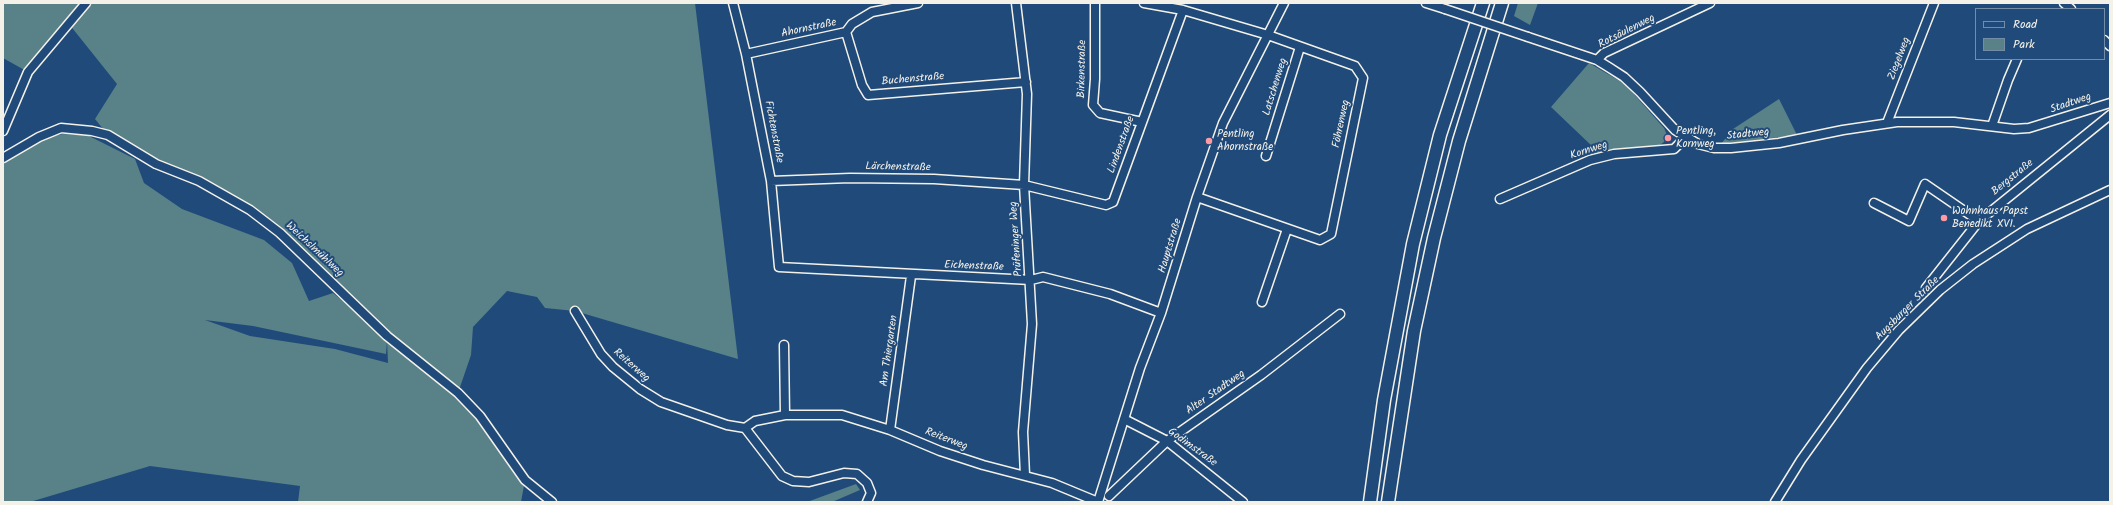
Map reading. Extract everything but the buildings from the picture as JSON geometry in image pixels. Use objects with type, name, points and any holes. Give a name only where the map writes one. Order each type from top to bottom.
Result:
[{"type":"highway","points":[[1370,502],[1384,400],[1413,244],[1440,135],[1483,3]]},
{"type":"highway","points":[[1388,502],[1414,331],[1434,238],[1459,141],[1502,3]]},
{"type":"street","points":[[3,131],[28,72],[86,3]]},
{"type":"street","name":"Fichtenstraße","points":[[733,3],[746,54],[771,181],[779,267]]},
{"type":"street","name":"Ahornstraße","points":[[746,54],[846,32],[852,24],[872,12],[918,3]]},
{"type":"street","name":"Prüfeninger Weg","points":[[1016,3],[1026,82],[1024,185],[1031,280],[1032,324],[1023,432],[1025,474]]},
{"type":"street","name":"Birkenstraße","points":[[1095,3],[1095,79],[1093,105],[1100,114],[1142,122]]},
{"type":"street","points":[[1144,3],[1183,10],[1268,35]]},
{"type":"street","name":"Hauptstraße","points":[[1098,502],[1140,368],[1161,313],[1197,197],[1225,119],[1284,3]]},
{"type":"street","name":"Stadtweg","points":[[1426,3],[1597,60],[1624,77],[1667,122],[1686,137],[1698,144],[1714,148],[1731,148],[1779,143],[1887,123],[1954,122],[2029,128],[2110,103]]},
{"type":"street","name":"Rotsäulenweg","points":[[1597,60],[1604,53],[1710,3]]},
{"type":"street","name":"Ziegelweg","points":[[1887,123],[1934,3]]},
{"type":"street","name":"Lindenstraße","points":[[1024,185],[1106,205],[1113,202],[1183,10]]},
{"type":"street","name":"Buchenstraße","points":[[846,32],[862,85],[868,95],[1026,82]]},
{"type":"street","name":"Föhrenweg","points":[[1197,197],[1320,240],[1331,234],[1363,78],[1355,66],[1268,35]]},
{"type":"street","name":"Latschenweg","points":[[1266,156],[1300,47]]},
{"type":"street","points":[[1992,126],[2017,60]]},
{"type":"street","name":"Bergstraße","points":[[1926,288],[1979,221],[2110,115]]},
{"type":"street","name":"Weichslmühlweg","points":[[3,158],[39,137],[61,128],[92,131],[108,135],[156,164],[199,181],[250,210],[280,233],[387,336],[458,393],[480,416],[525,480],[552,502]]},
{"type":"street","name":"Kornweg","points":[[1500,199],[1590,160],[1614,154],[1674,148],[1686,137]]},
{"type":"street","name":"Lärchenstraße","points":[[771,181],[850,178],[919,179],[1024,185]]},
{"type":"street","points":[[1874,203],[1909,221],[1925,184],[1979,221]]},
{"type":"street","name":"Augsburger Straße","points":[[1775,502],[1801,460],[1867,368],[1900,330],[1940,290],[1973,264],[2027,229],[2110,190]]},
{"type":"street","points":[[1262,302],[1287,229]]},
{"type":"street","name":"Eichenstraße","points":[[779,267],[911,276],[1031,280],[1043,277],[1110,294],[1161,313]]},
{"type":"street","name":"Am Thiergarten","points":[[890,430],[911,276]]},
{"type":"street","name":"Reiterweg","points":[[575,311],[601,354],[613,367],[640,389],[661,402],[727,425],[745,428],[755,421],[785,415],[842,415],[890,430],[983,465],[1025,474],[1052,483],[1098,502]]},
{"type":"street","name":"Alter Stadtweg","points":[[1109,496],[1167,442],[1261,375],[1340,314]]},
{"type":"street","points":[[784,345],[785,415]]},
{"type":"street","name":"Godimstraße","points":[[1124,419],[1167,442],[1243,502]]},
{"type":"street","points":[[745,428],[782,476],[793,481],[809,482],[844,473],[857,474],[867,483],[871,492],[867,502]]},
{"type":"green space","points":[[3,3],[695,3],[738,359],[575,311],[545,308],[537,297],[507,291],[473,327],[471,355],[458,393],[525,480],[521,502],[298,502],[300,486],[150,466],[30,502],[3,502],[3,161],[42,138],[63,134],[87,135],[135,159],[144,183],[182,209],[264,240],[292,263],[309,301],[333,293],[382,333],[250,210],[156,164],[108,135],[95,119],[117,84],[69,24],[28,72],[3,58]],"holes":[[[205,320],[253,326],[386,354],[387,341],[388,363],[335,349],[250,336]]]},
{"type":"green space","points":[[1518,3],[1538,3],[1530,25],[1514,16]]},
{"type":"green space","points":[[1589,63],[1625,84],[1664,128],[1667,135],[1664,142],[1657,147],[1589,156],[1594,148],[1551,107]]},
{"type":"green space","points":[[1779,99],[1797,135],[1721,144],[1733,129]]},
{"type":"green space","points":[[856,484],[860,490],[832,502],[807,502]]},
{"type":"place","name":"Pentling, Kornweg","points":[[1668,138]]},
{"type":"place","name":"Pentling Ahornstraße","points":[[1209,141]]},
{"type":"place","name":"Wohnhaus Papst Benedikt XVI.","points":[[1944,218]]}]
